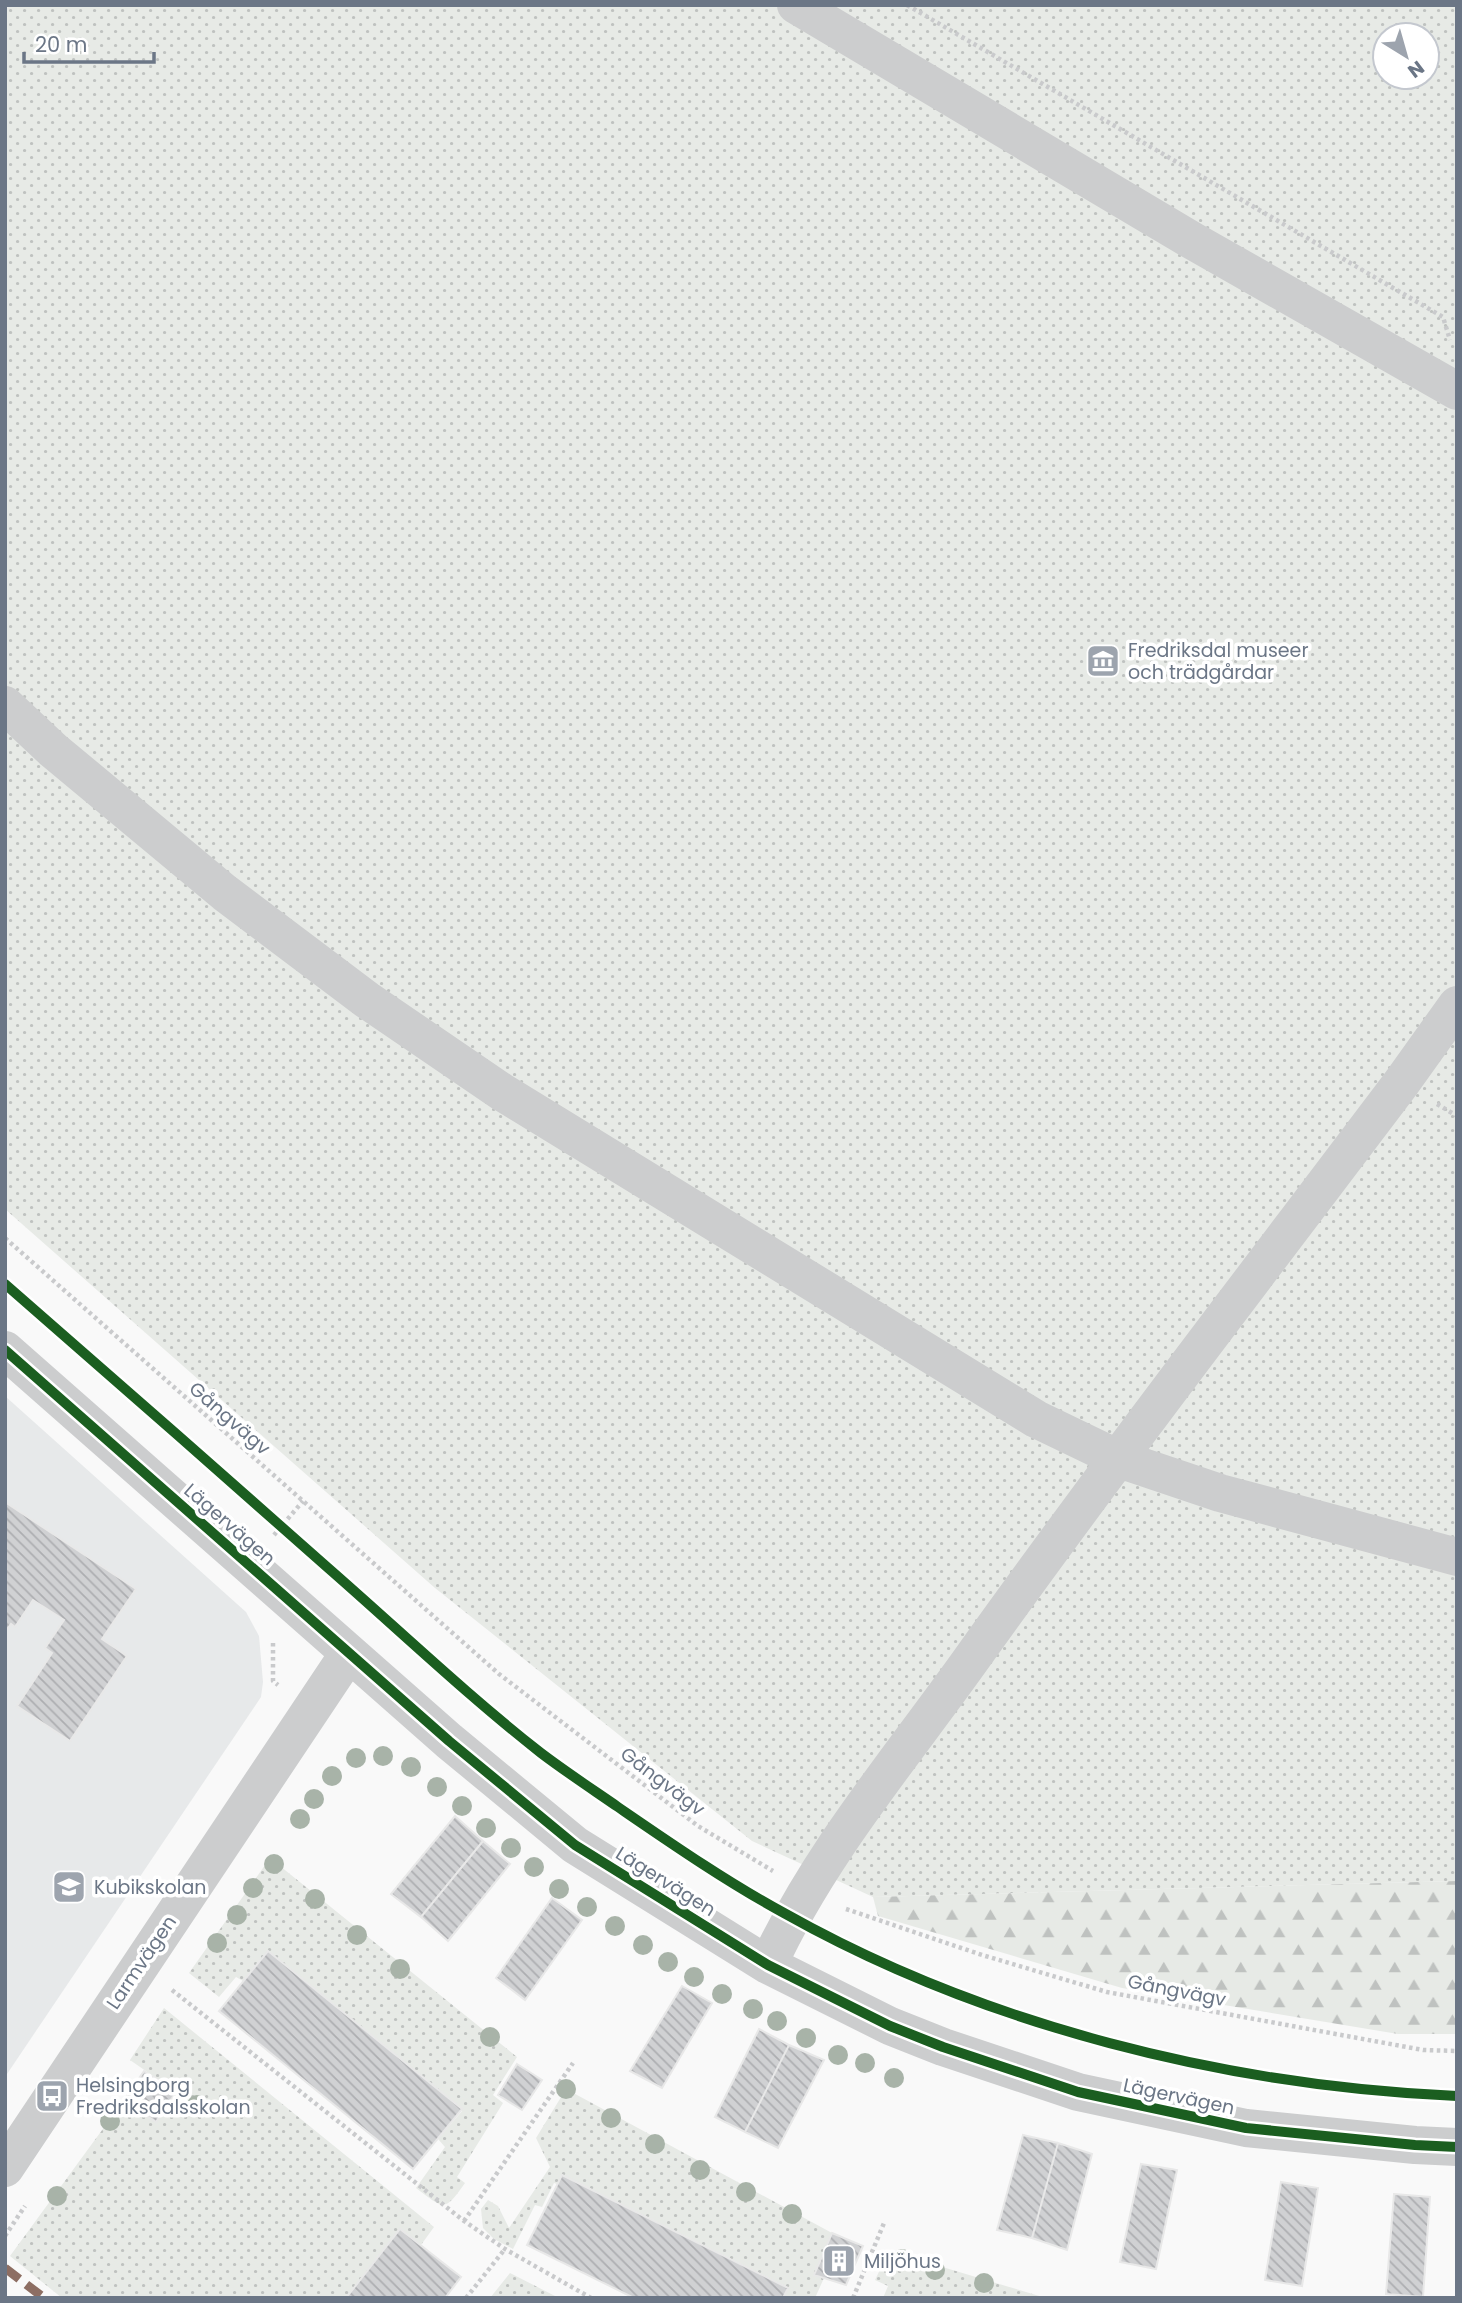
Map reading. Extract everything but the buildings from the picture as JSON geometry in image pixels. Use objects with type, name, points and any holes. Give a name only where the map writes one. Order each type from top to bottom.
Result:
[{"type":"street","points":[[796,5],[1193,242],[1457,391]]},
{"type":"street","points":[[5,705],[53,750],[225,893],[367,1000],[502,1092],[1036,1419],[1119,1459],[1220,1493],[1457,1556]]},
{"type":"street","points":[[768,1965],[806,1891],[1003,1615],[1402,1083],[1457,1005]]},
{"type":"street","name":"Lägervägen","points":[[5,1350],[449,1741],[575,1845],[768,1965],[900,2030],[1078,2092],[1246,2128],[1457,2147]]},
{"type":"street","name":"Larmvägen","points":[[5,2168],[349,1653]]},
{"type":"path","points":[[907,5],[1443,317],[1451,341]]},
{"type":"path","points":[[272,1519],[291,1536]]},
{"type":"path","points":[[169,1988],[464,2221],[505,2249],[591,2298]]},
{"type":"path","points":[[464,2221],[573,2063]]},
{"type":"path","points":[[853,2298],[884,2223]]},
{"type":"path","points":[[466,2298],[505,2249]]},
{"type":"shaded area","name":"Kubikskolan","points":[[5,1396],[246,1612],[259,1636],[263,1682],[261,1697],[5,2077]]},
{"type":"green space","points":[[5,5],[1457,5],[1457,1881],[873,1897],[752,1841],[435,1588],[5,1209]]},
{"type":"green space","points":[[270,1858],[517,2057],[493,2095],[503,2103],[457,2177],[465,2183],[448,2203],[438,2204],[416,2188],[445,2147],[438,2139],[462,2111],[276,1958],[260,1960],[243,1981],[236,1977],[219,1997],[189,1973]]},
{"type":"green space","points":[[1457,1881],[1457,2034],[1398,2034],[1122,1988],[878,1916],[873,1897]]},
{"type":"green space","points":[[164,2008],[434,2227],[421,2245],[400,2229],[346,2298],[62,2298],[10,2256],[124,2100],[156,2122],[176,2092],[130,2060]]},
{"type":"green space","points":[[566,2089],[832,2233],[824,2278],[815,2298],[783,2298],[787,2287],[563,2175],[557,2184],[554,2183],[542,2207],[535,2205],[513,2249],[494,2239],[483,2228],[481,2209],[488,2200],[498,2206],[509,2228],[550,2167],[536,2138]]},
{"type":"green space","points":[[889,2251],[1046,2298],[883,2298],[888,2286],[875,2280]]},
{"type":"green space","points":[[510,2273],[559,2298],[490,2298]]},
{"type":"marked path","points":[[5,2268],[44,2298]]},
{"type":"cycle path","points":[[5,1284],[513,1731],[659,1835],[784,1913],[861,1953],[942,1988],[1025,2018],[1110,2043],[1283,2079],[1370,2090],[1457,2096]]},
{"type":"cycle path","points":[[5,1350],[449,1741],[575,1845],[768,1965],[890,2026],[943,2047],[1078,2092],[1246,2128],[1457,2147]]},
{"type":"place","name":"Fredriksdal museer och trädgårdar","points":[[1103,661]]},
{"type":"place","name":"Kubikskolan","points":[[69,1887]]},
{"type":"place","name":"Helsingborg Fredriksdalsskolan","points":[[52,2096]]},
{"type":"place","name":"Miljöhus","points":[[839,2261]]}]
